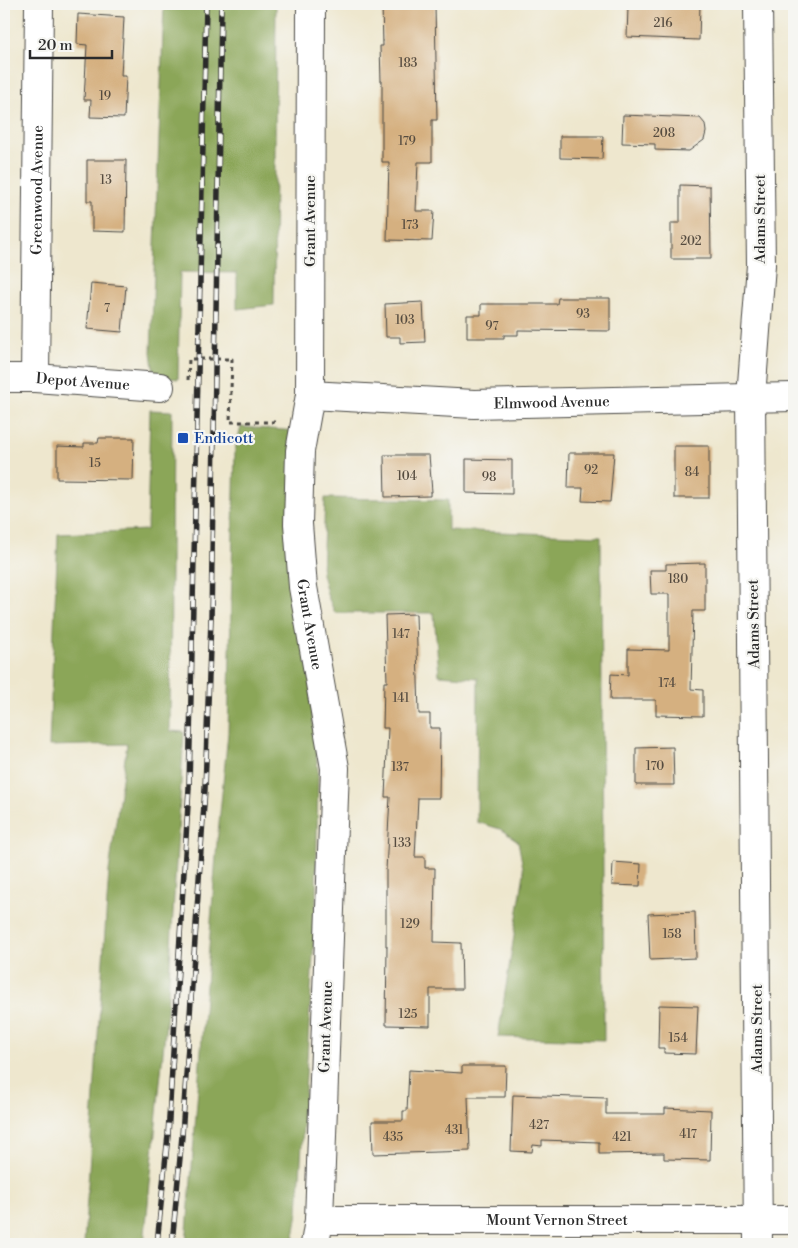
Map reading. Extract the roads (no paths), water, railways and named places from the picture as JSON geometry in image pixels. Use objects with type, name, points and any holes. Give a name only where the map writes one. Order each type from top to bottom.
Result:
[{"type":"street","name":"Greenwood Avenue","points":[[35,378],[39,4]]},
{"type":"street","name":"Grant Avenue","points":[[311,4],[310,395],[300,451],[298,524],[303,588],[336,768],[317,1232]]},
{"type":"street","name":"Adams Street","points":[[757,1232],[757,1003],[751,397],[761,265],[758,4]]},
{"type":"street","name":"Depot Avenue","points":[[4,378],[35,378],[160,387]]},
{"type":"street","name":"Elmwood Avenue","points":[[310,395],[474,404],[794,397]]},
{"type":"street","name":"Mount Vernon Street","points":[[317,1232],[757,1232],[794,1220]]},
{"type":"railway","points":[[157,1244],[168,1135],[189,788],[206,4]]},
{"type":"railway","points":[[172,1244],[182,1136],[205,789],[211,619],[221,4]]},
{"type":"place","name":"Endicott","points":[[183,438]]}]
